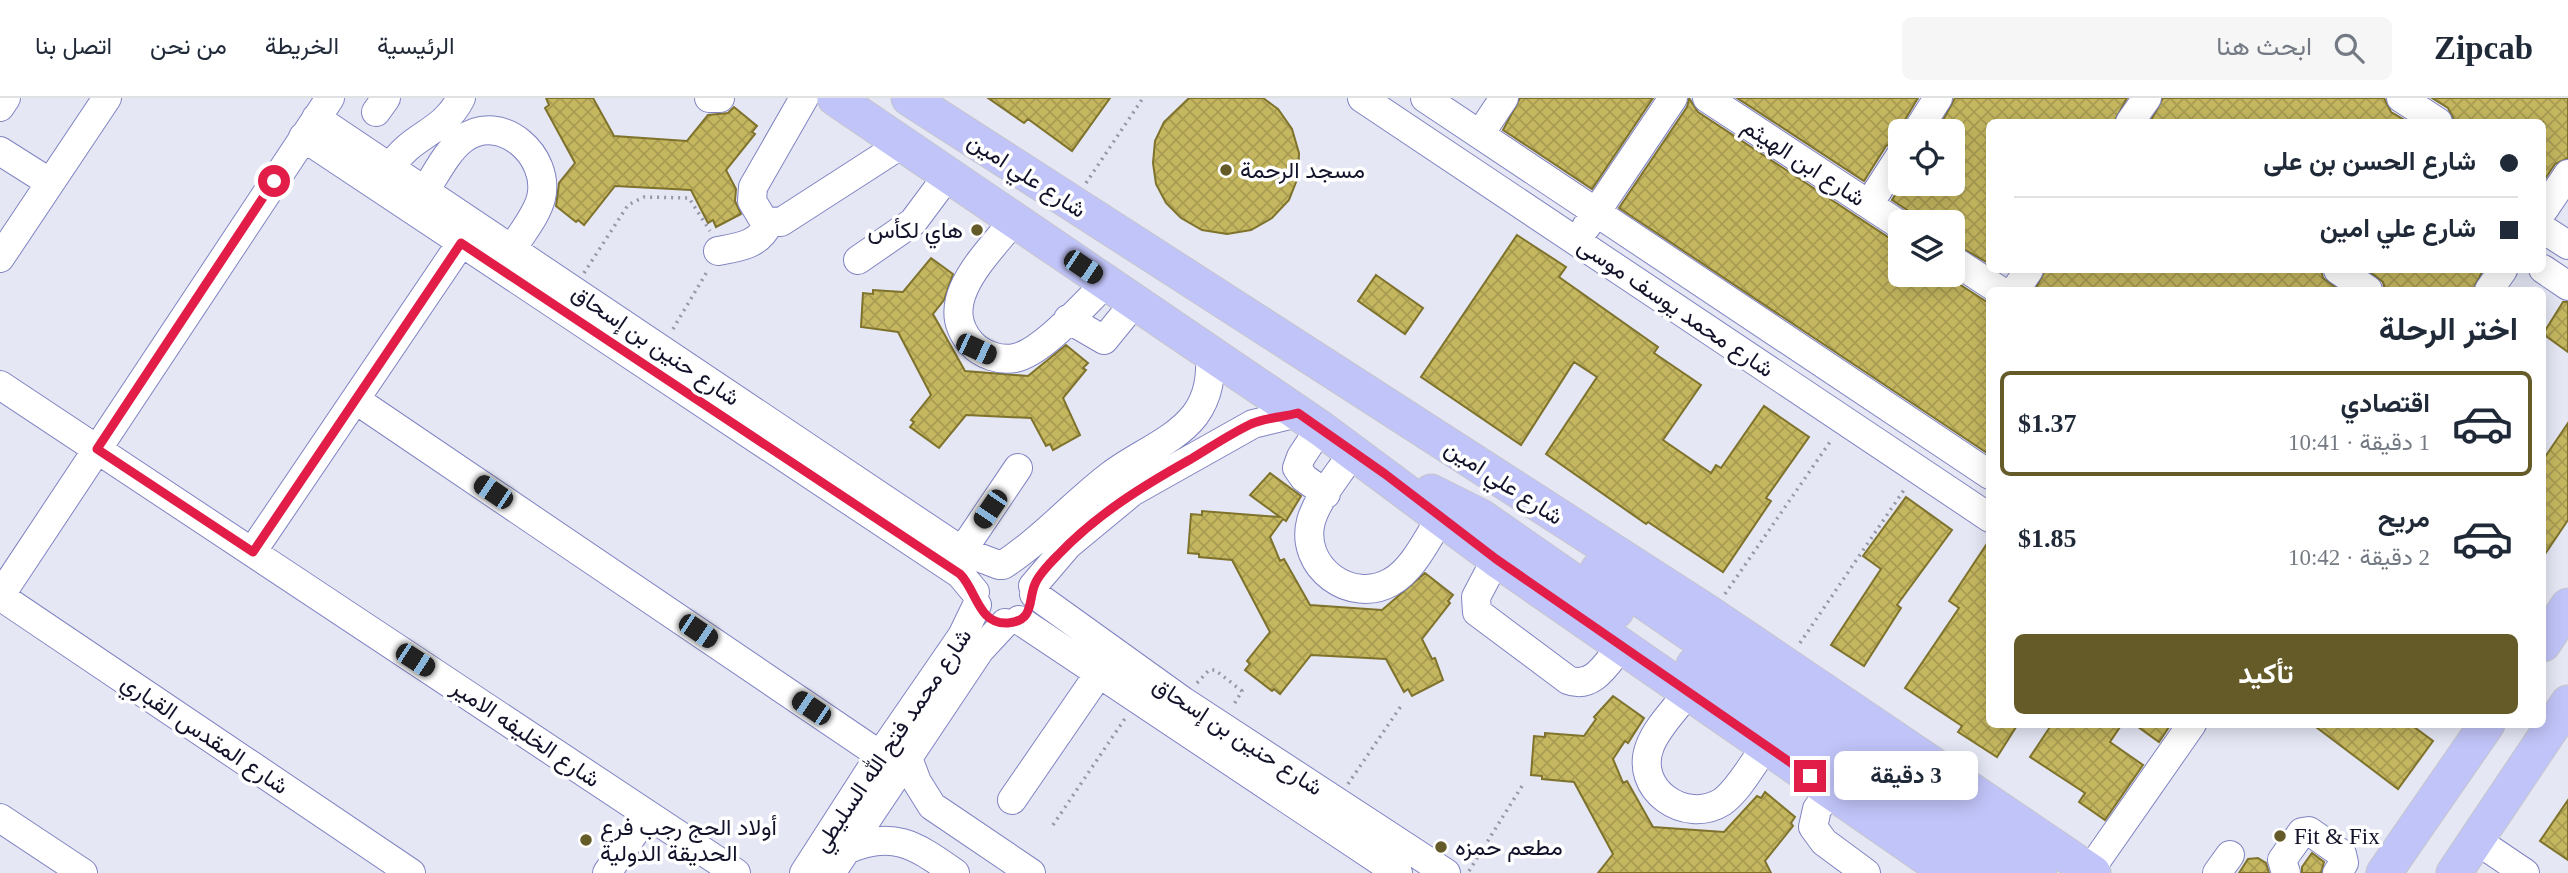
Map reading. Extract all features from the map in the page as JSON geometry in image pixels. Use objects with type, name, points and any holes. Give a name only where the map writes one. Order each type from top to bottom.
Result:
[{"type":"main road","name":"شارع علي امين","points":[[835,98],[1309,421],[1385,474],[1440,519],[1496,559],[1949,873]]},
{"type":"main road","name":"شارع علي امين","points":[[909,98],[1710,614],[2092,872]]},
{"type":"main road","points":[[1355,386],[1401,431],[1440,461],[1932,814],[1994,873]]},
{"type":"main road","points":[[1385,474],[1425,489],[1481,517],[1932,814],[2039,873]]},
{"type":"main road","points":[[2464,863],[2568,703]]},
{"type":"main road","points":[[2384,873],[2484,728]]},
{"type":"street","points":[[0,107],[6,98]]},
{"type":"street","points":[[0,258],[107,98]]},
{"type":"street","points":[[390,168],[405,146],[442,123],[461,98]]},
{"type":"street","points":[[709,98],[720,98]]},
{"type":"street","points":[[804,98],[753,187],[752,201],[759,217],[769,223],[781,222],[902,144]]},
{"type":"street","name":"شارع محمد يوسف موسى","points":[[1362,98],[1986,515]]},
{"type":"street","name":"شارع محمد يوسف موسى","points":[[1426,98],[1986,472]]},
{"type":"street","points":[[1480,134],[1504,98]]},
{"type":"street","points":[[1577,241],[1673,98]]},
{"type":"street","name":"شارع ابن الهيثم","points":[[1707,98],[1888,217]]},
{"type":"street","points":[[1925,119],[1938,98]]},
{"type":"street","points":[[2133,119],[2147,98]]},
{"type":"street","points":[[2403,99],[2433,119]]},
{"type":"street","points":[[0,596],[316,118]]},
{"type":"street","name":"شارع حنين بن إسحاق","points":[[316,118],[357,160],[461,243],[960,574],[976,598]]},
{"type":"street","points":[[425,191],[453,148],[464,138],[494,131],[523,143],[540,168],[541,198],[512,249]]},
{"type":"street","points":[[0,152],[49,182]]},
{"type":"street","name":"شارع حنين بن إسحاق","points":[[357,160],[390,168],[962,551],[1001,565]]},
{"type":"street","points":[[2546,201],[2568,174]]},
{"type":"street","points":[[858,260],[913,222],[948,175]]},
{"type":"street","points":[[1869,204],[1888,175]]},
{"type":"street","points":[[1014,220],[960,293],[957,314],[963,333],[976,349],[995,358],[1016,358],[1034,349],[1106,283]]},
{"type":"street","points":[[718,251],[751,243],[765,232],[769,223]]},
{"type":"street","points":[[2546,231],[2568,245]]},
{"type":"street","points":[[253,552],[461,243]]},
{"type":"street","points":[[1965,268],[1994,287]]},
{"type":"street","points":[[2546,271],[2568,286]]},
{"type":"street","points":[[2342,273],[2364,287]]},
{"type":"street","points":[[1068,319],[1104,340],[1135,302]]},
{"type":"street","points":[[1210,353],[1209,384],[1194,415],[1181,429],[1090,491],[1036,540],[982,575],[976,598],[984,615],[1012,622],[1027,613],[1034,590],[1058,555],[1106,511],[1252,424],[1309,421],[1297,468],[1304,478],[1326,494]]},
{"type":"street","name":"شارع الخليفه الامير","points":[[0,385],[736,873]]},
{"type":"street","points":[[356,400],[880,755]]},
{"type":"street","points":[[1194,415],[1213,418],[1222,427],[1225,439]]},
{"type":"street","points":[[1353,452],[1311,520],[1310,542],[1317,563],[1331,579],[1351,588],[1373,589],[1393,582],[1408,566],[1440,519]]},
{"type":"street","points":[[962,551],[1018,468]]},
{"type":"street","points":[[1496,559],[1476,597],[1478,612],[1568,680],[1576,683],[1592,680],[1621,646]]},
{"type":"street","points":[[1001,565],[1022,570],[1034,590]]},
{"type":"street","name":"شارع حنين بن إسحاق","points":[[1034,590],[1183,701],[1446,873]]},
{"type":"street","name":"شارع المقدس القباري","points":[[0,596],[411,873]]},
{"type":"street","name":"شارع محمد فتح الله السليطي","points":[[803,873],[962,636],[976,598]]},
{"type":"street","name":"شارع حنين بن إسحاق","points":[[1012,622],[1100,672],[1398,873]]},
{"type":"street","name":"شارع محمد فتح الله السليطي","points":[[839,862],[980,650],[1012,622]]},
{"type":"street","points":[[1012,800],[1100,672]]},
{"type":"street","points":[[1688,692],[1650,746],[1647,766],[1653,785],[1666,801],[1684,809],[1705,809],[1723,801],[1766,746]]},
{"type":"street","points":[[2092,872],[2189,728]]},
{"type":"street","points":[[908,758],[924,795],[939,813],[1031,873]]},
{"type":"street","points":[[1832,790],[1818,810],[1813,827],[1824,842],[1867,873]]},
{"type":"street","points":[[916,846],[919,824],[925,818],[939,813]]},
{"type":"street","points":[[607,873],[647,814]]},
{"type":"street","points":[[0,818],[83,873]]},
{"type":"street","points":[[2286,873],[2282,860],[2302,832],[2309,831],[2342,854],[2344,863],[2337,873]]},
{"type":"street","points":[[839,862],[881,840],[916,846],[955,873]]},
{"type":"street","points":[[2464,863],[2525,873]]},
{"type":"path","points":[[1071,204],[1143,98]]},
{"type":"path","points":[[574,290],[628,205],[638,198],[689,198],[714,238],[718,251],[661,348]]},
{"type":"path","points":[[1710,614],[1845,420]]},
{"type":"path","points":[[1785,665],[1918,469]]},
{"type":"path","points":[[1183,701],[1206,671],[1215,670],[1241,691],[1219,725]]},
{"type":"path","points":[[1053,825],[1139,698]]},
{"type":"path","points":[[1336,800],[1401,706]]},
{"type":"path","points":[[1468,873],[1522,786]]},
{"type":"building","points":[[546,98],[593,98],[614,136],[687,141],[708,115],[728,113],[734,107],[757,126],[752,132],[755,134],[726,170],[736,189],[735,201],[741,214],[716,227],[713,220],[708,223],[691,190],[615,186],[584,225],[578,220],[576,222],[556,206],[559,183],[575,163],[545,108],[549,105]]},
{"type":"building","points":[[988,98],[1110,98],[1072,151],[1028,119],[1024,123]]},
{"type":"building","name":"مسجد الرحمة","points":[[1189,98],[1263,98],[1278,109],[1292,129],[1299,153],[1298,177],[1289,200],[1272,218],[1251,230],[1227,234],[1202,230],[1181,218],[1166,203],[1156,184],[1153,163],[1155,141],[1164,122]]},
{"type":"building","points":[[1520,98],[1653,98],[1592,189],[1503,130]]},
{"type":"building","points":[[1689,98],[1698,112],[1888,237],[1888,287],[1964,287],[1986,301],[1986,452],[1619,208],[1687,107]]},
{"type":"building","points":[[1737,98],[1918,98],[1905,119],[1888,119],[1888,145],[1864,181]]},
{"type":"building","points":[[1955,98],[2127,98],[2116,119],[1986,119],[1986,262],[1965,250],[1965,210],[1907,210],[1892,200],[1894,196],[1965,196],[1965,119],[1944,119]]},
{"type":"building","points":[[2163,98],[2384,98],[2391,112],[2403,119],[2152,119]]},
{"type":"building","points":[[2432,98],[2568,98],[2568,158],[2555,164],[2546,178],[2546,119],[2454,119],[2448,108]]},
{"type":"building","points":[[1517,235],[1566,267],[1559,277],[1658,347],[1654,353],[1701,385],[1663,440],[1711,473],[1716,465],[1721,468],[1764,406],[1809,437],[1766,498],[1771,501],[1723,572],[1648,522],[1646,524],[1546,454],[1597,377],[1574,362],[1521,445],[1421,377]]},
{"type":"building","points":[[931,258],[953,274],[944,300],[933,314],[965,371],[1028,376],[1066,345],[1088,363],[1083,368],[1086,370],[1063,398],[1080,435],[1053,450],[1050,444],[1046,446],[1031,418],[966,415],[939,448],[910,427],[914,422],[911,420],[931,395],[898,332],[861,327],[863,293],[873,294],[873,290],[903,292]]},
{"type":"building","points":[[2044,273],[2322,273],[2323,278],[2335,287],[2036,287]]},
{"type":"building","points":[[2371,273],[2482,273],[2474,287],[2384,287],[2383,282]]},
{"type":"building","points":[[1376,275],[1423,308],[1405,334],[1358,301]]},
{"type":"building","points":[[2563,302],[2568,302],[2568,352],[2546,336],[2546,329]]},
{"type":"building","points":[[2568,423],[2568,520],[2546,553],[2546,456]]},
{"type":"building","points":[[1270,473],[1301,496],[1286,521],[1283,519],[1270,537],[1280,561],[1284,559],[1310,605],[1382,610],[1425,573],[1453,595],[1448,601],[1450,603],[1422,639],[1432,659],[1435,658],[1443,680],[1412,696],[1408,689],[1404,692],[1386,659],[1311,655],[1280,694],[1245,670],[1250,664],[1247,661],[1270,632],[1232,560],[1199,557],[1199,554],[1188,553],[1191,514],[1202,515],[1202,511],[1280,517],[1250,495]]},
{"type":"building","points":[[1906,497],[1952,530],[1897,605],[1901,608],[1864,666],[1831,645],[1881,569],[1863,556]]},
{"type":"building","points":[[1986,545],[1986,728],[2015,728],[1997,757],[1958,732],[1962,726],[1905,688],[1959,608],[1949,601]]},
{"type":"building","points":[[1613,696],[1644,718],[1628,743],[1625,741],[1613,759],[1623,783],[1627,781],[1653,827],[1724,832],[1757,796],[1761,798],[1765,792],[1795,817],[1791,823],[1793,826],[1765,861],[1771,873],[1598,873],[1613,854],[1574,782],[1542,779],[1542,776],[1531,775],[1534,736],[1545,737],[1545,733],[1584,736],[1596,719],[1594,717]]},
{"type":"building","points":[[2049,728],[2119,728],[2110,742],[2143,765],[2105,820],[2079,802],[2085,793],[2030,757]]},
{"type":"building","points":[[2140,728],[2168,728],[2159,742]]},
{"type":"building","points":[[2317,728],[2415,728],[2433,741],[2398,789]]},
{"type":"building","points":[[2568,800],[2568,860],[2540,841]]},
{"type":"building","points":[[2312,853],[2324,862],[2321,873],[2302,873],[2302,867]]},
{"type":"building","points":[[2258,858],[2266,863],[2269,873],[2239,873],[2248,859]]},
{"type":"place","name":"مسجد الرحمة","points":[[1226,170]]},
{"type":"place","name":"هاي لكأس","points":[[977,230]]},
{"type":"place","name":"Fit & Fix","points":[[2280,836]]},
{"type":"place","name":"أولاد الحج رجب فرع الحديقة الدولية","points":[[586,840]]},
{"type":"place","name":"مطعم حمزه","points":[[1441,847]]},
{"type":"route","points":[[274,181],[97,449],[253,552],[461,243],[960,574],[975,592],[977,604],[984,615],[994,621],[1006,624],[1019,620],[1027,613],[1032,604],[1033,586],[1049,565],[1087,527],[1132,492],[1252,424],[1298,413],[1385,474],[1440,519],[1496,559],[1810,776]]}]
